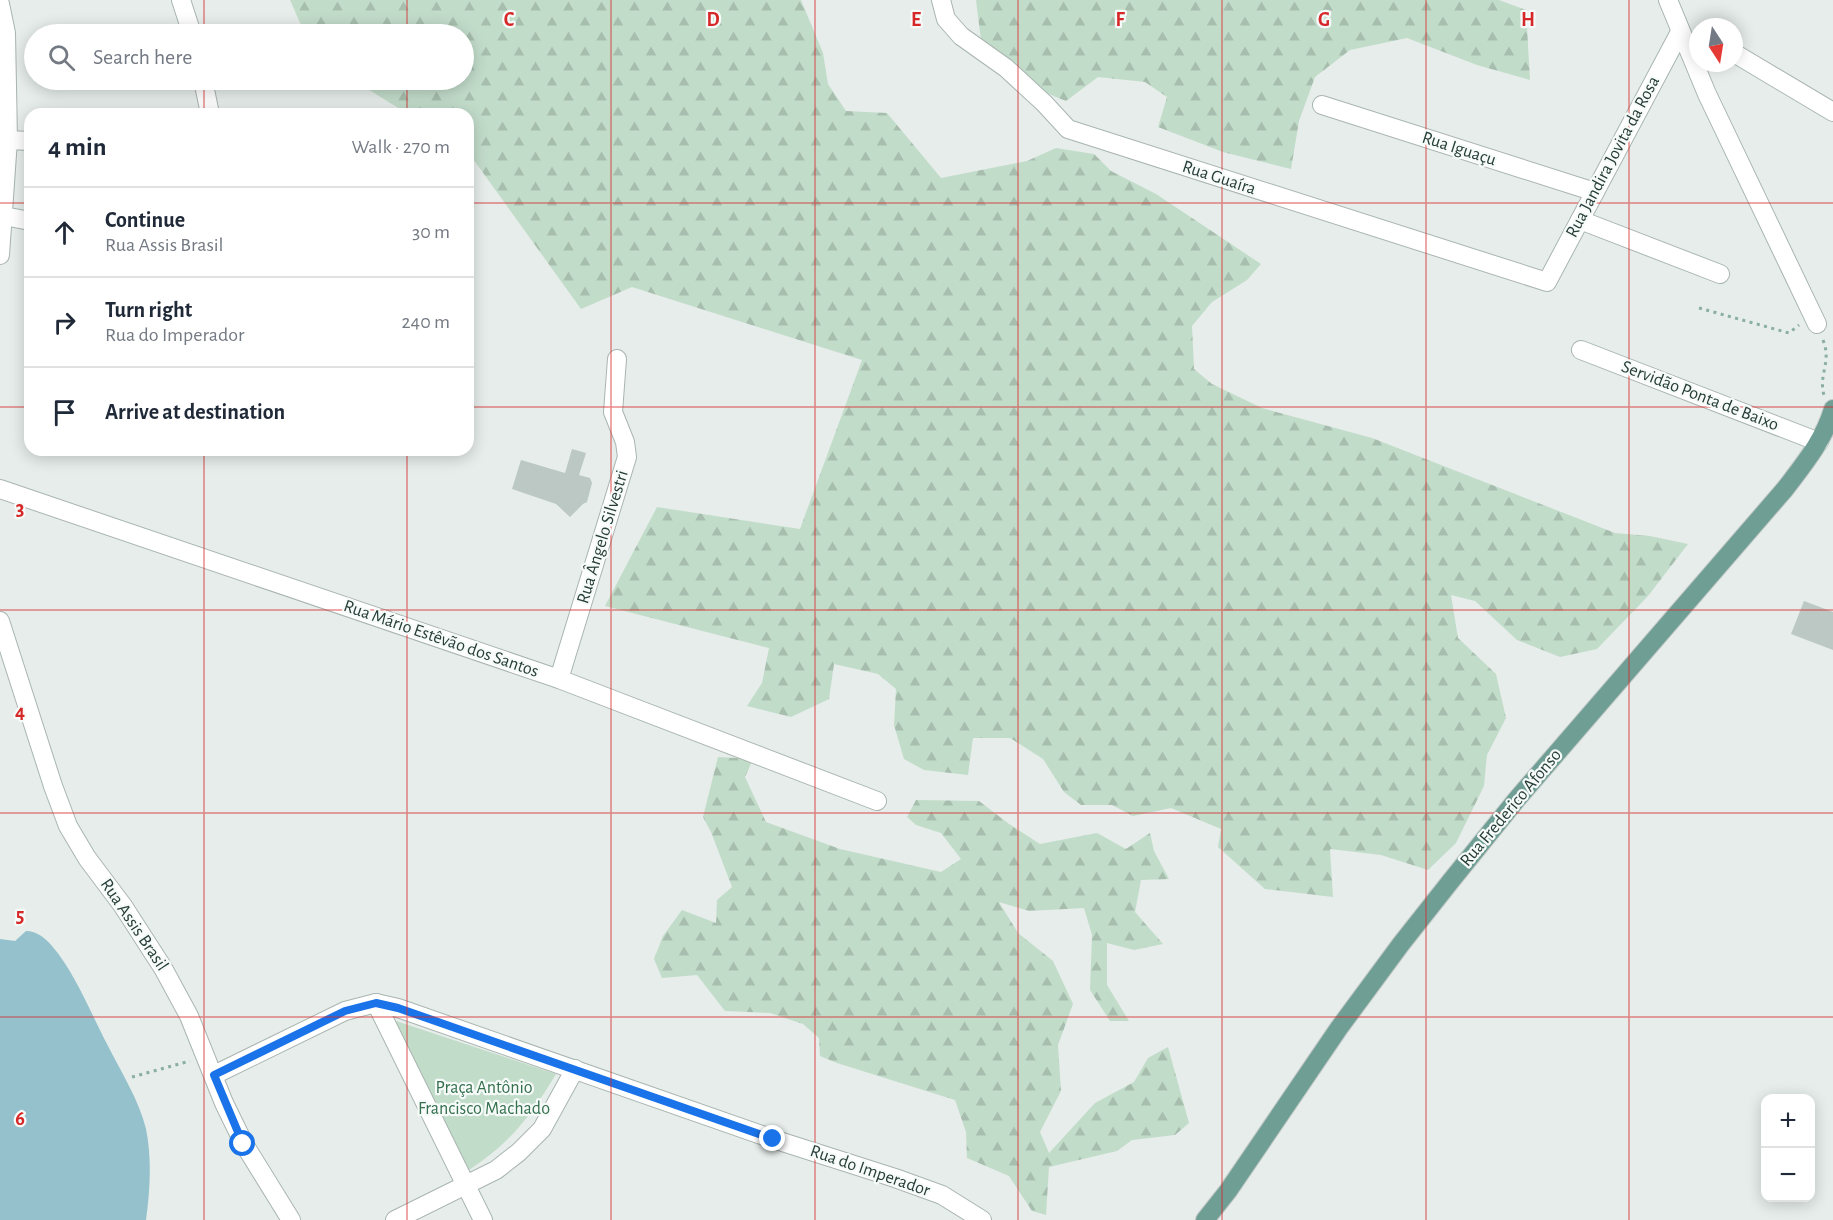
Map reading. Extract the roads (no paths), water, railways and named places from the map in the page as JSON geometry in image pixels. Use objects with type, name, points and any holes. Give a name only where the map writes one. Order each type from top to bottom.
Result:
[{"type":"main road","name":"Rua Frederico Afonso","points":[[1205,1220],[1228,1191],[1339,1028],[1408,935],[1517,799],[1785,489],[1808,460],[1832,414]]},
{"type":"street","points":[[181,0],[189,24]]},
{"type":"street","name":"Rua Guaíra","points":[[941,0],[946,19],[961,36],[1006,68],[1068,129],[1547,282]]},
{"type":"street","points":[[1668,0],[1689,34]]},
{"type":"street","points":[[0,4],[6,33],[8,140],[0,255]]},
{"type":"street","name":"Rua Jandira Jovita da Rosa","points":[[1547,282],[1595,192],[1689,34]]},
{"type":"street","points":[[1743,58],[1833,112]]},
{"type":"street","points":[[1702,72],[1720,122],[1815,319]]},
{"type":"street","points":[[205,90],[209,108]]},
{"type":"street","name":"Rua Iguaçu","points":[[1322,105],[1595,192]]},
{"type":"street","points":[[8,140],[24,141]]},
{"type":"street","points":[[4,216],[24,220]]},
{"type":"street","points":[[1580,220],[1720,274]]},
{"type":"street","name":"Servidão Ponta de Baixo","points":[[1581,350],[1819,442]]},
{"type":"street","name":"Rua Ângelo Silvestri","points":[[559,678],[627,457],[625,442],[613,412],[617,359]]},
{"type":"street","name":"Rua Mário Estêvão dos Santos","points":[[0,489],[559,678],[877,801]]},
{"type":"street","name":"Rua Assis Brasil","points":[[0,621],[68,826],[87,858],[123,906],[163,968],[189,1016],[243,1144],[291,1220]]},
{"type":"street","points":[[376,1003],[483,1220]]},
{"type":"street","name":"Rua do Imperador","points":[[214,1075],[345,1011],[376,1003],[398,1008],[773,1139],[904,1181],[942,1195],[982,1220]]},
{"type":"street","points":[[395,1220],[496,1170],[519,1152],[542,1129],[556,1107],[574,1069]]},
{"type":"water","points":[[26,931],[47,940],[61,957],[83,994],[139,1107],[146,1129],[150,1163],[146,1220],[0,1220],[0,939],[15,941]]},
{"type":"park label","name":"Praça Antônio Francisco Machado","points":[[484,1098]]}]
